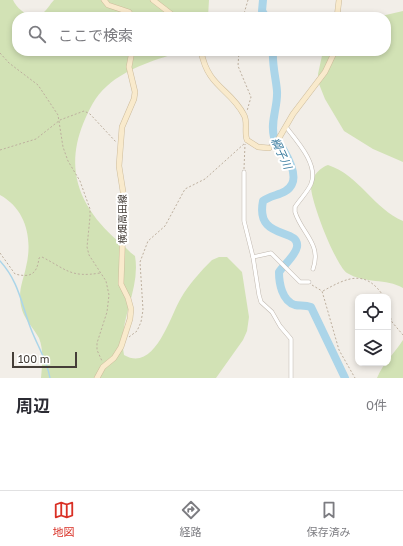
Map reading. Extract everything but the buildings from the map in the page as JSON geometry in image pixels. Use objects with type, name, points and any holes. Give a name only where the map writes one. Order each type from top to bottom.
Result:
[{"type":"main road","points":[[104,0],[108,5],[130,12]]},
{"type":"main road","points":[[153,0],[169,12]]},
{"type":"main road","points":[[338,12],[339,0]]},
{"type":"main road","name":"横畑高田線","points":[[97,378],[105,365],[114,358],[125,337],[131,309],[128,298],[121,284],[124,198],[120,166],[120,144],[122,127],[134,100],[135,92],[129,67],[131,56]]},
{"type":"main road","points":[[202,56],[204,66],[210,77],[245,115],[247,140],[258,147],[269,148]]},
{"type":"main road","points":[[279,138],[325,72],[333,56]]},
{"type":"street","points":[[286,127],[309,159],[312,167],[312,182],[295,207],[295,212],[316,251],[316,259],[313,269]]},
{"type":"street","points":[[244,172],[244,220],[253,257],[261,302],[272,312],[280,326],[292,339],[292,378]]},
{"type":"street","points":[[253,257],[271,253],[300,282],[309,282]]},
{"type":"path","points":[[244,12],[248,0]]},
{"type":"path","points":[[0,53],[9,63],[38,85],[49,99],[60,120],[60,139],[68,161],[80,181],[90,209],[86,246],[89,255],[106,281],[109,295],[107,312],[97,343],[100,358],[105,365]]},
{"type":"path","points":[[239,56],[238,66],[251,98],[250,105],[245,115]]},
{"type":"path","points":[[0,150],[3,147],[27,143],[40,137],[60,120],[84,111],[90,114],[105,132],[120,144]]},
{"type":"path","points":[[125,337],[130,337],[137,331],[141,322],[143,310],[140,262],[142,251],[148,241],[165,226],[178,204],[185,188],[205,179],[245,144],[244,172]]},
{"type":"path","points":[[0,253],[14,274],[24,276],[33,273],[38,268],[39,258],[42,257],[74,274],[86,275],[100,272]]},
{"type":"path","points":[[322,291],[350,279],[359,278],[369,280],[382,294]]},
{"type":"path","points":[[309,282],[322,291],[339,350],[355,378]]},
{"type":"path","points":[[391,319],[403,335]]},
{"type":"green space","points":[[0,0],[13,0],[23,12],[12,12],[12,56],[169,56],[124,74],[115,79],[99,94],[83,124],[78,141],[75,158],[76,174],[86,203],[95,216],[119,242],[135,256],[135,281],[124,330],[124,355],[135,358],[144,356],[153,350],[166,329],[184,293],[195,278],[212,260],[219,257],[227,257],[242,272],[249,317],[247,331],[243,340],[216,378],[41,378],[41,343],[24,315],[20,300],[21,286],[28,256],[28,236],[16,208],[0,195]]},
{"type":"green space","points":[[54,0],[209,0],[208,12],[44,12]]},
{"type":"green space","points":[[403,11],[403,162],[373,149],[344,131],[325,99],[319,84],[318,74],[322,56],[391,56],[391,14]]},
{"type":"green space","points":[[328,165],[349,176],[383,209],[403,221],[403,288],[390,283],[361,279],[347,273],[342,268],[324,231],[314,203],[312,192],[311,184],[313,178],[320,170]]},
{"type":"green space","points":[[403,340],[403,378],[377,378],[383,366],[391,366],[391,355]]},
{"type":"waterway","name":"綱子川","points":[[263,0],[263,12]]},
{"type":"waterway","name":"綱子川","points":[[273,56],[277,91],[273,120],[274,137],[290,162],[294,176],[290,188],[263,201],[262,214],[265,222],[271,228],[292,237],[296,241],[297,247],[294,254],[279,272],[282,291],[284,296],[291,303],[311,307],[345,378]]},
{"type":"waterway","points":[[0,261],[16,285],[31,329],[47,365],[50,378]]},
{"type":"tunnel","points":[[269,148],[279,138]]}]
